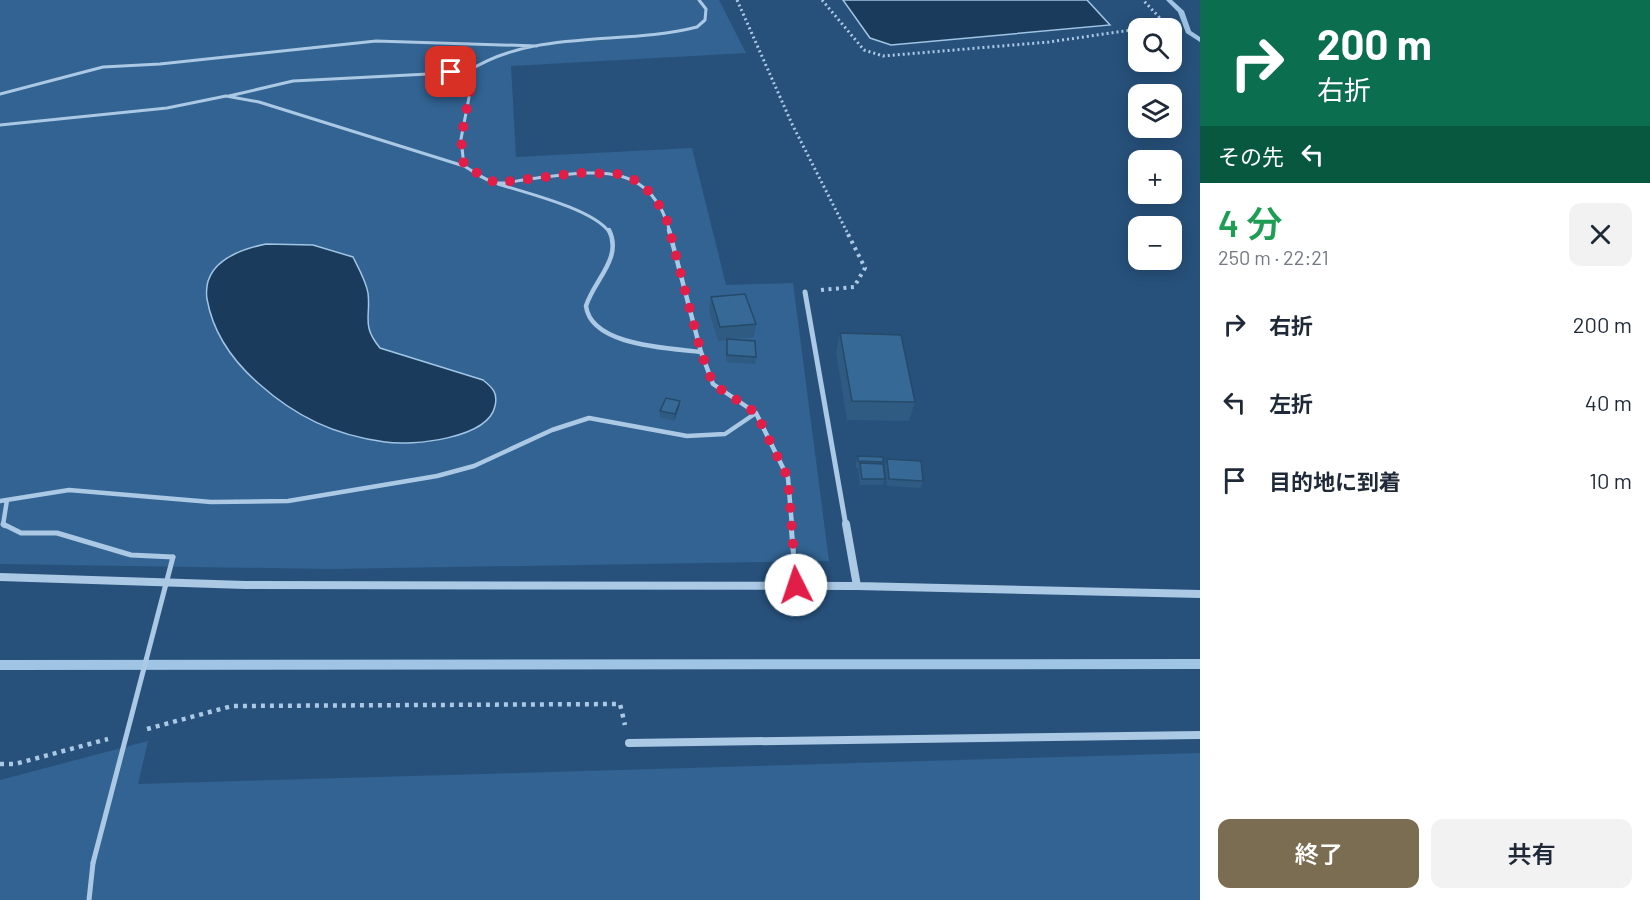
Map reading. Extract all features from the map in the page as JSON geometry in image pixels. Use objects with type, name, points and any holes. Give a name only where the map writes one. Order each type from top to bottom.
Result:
[{"type":"street","points":[[805,292],[857,585]]},
{"type":"street","points":[[0,577],[245,585],[857,585],[1200,594]]},
{"type":"street","points":[[629,743],[1200,735]]},
{"type":"lane","points":[[0,125],[167,108],[293,81],[467,72],[474,64],[489,58],[542,46],[698,27],[705,20],[706,9],[699,0]]},
{"type":"lane","points":[[0,94],[103,67],[376,41],[542,46]]},
{"type":"lane","points":[[464,166],[461,139],[471,87],[467,72]]},
{"type":"lane","points":[[226,96],[259,102],[464,166],[496,183],[579,212],[608,229],[615,244],[611,258],[585,304],[586,316],[594,327],[611,336],[701,352]]},
{"type":"lane","points":[[496,183],[578,173],[619,174],[642,183],[665,213],[701,352],[713,384],[756,413],[788,478],[796,585]]},
{"type":"lane","points":[[0,501],[69,490],[212,502],[288,501],[437,476],[474,466],[552,430],[589,418],[687,436],[725,434],[756,413]]},
{"type":"lane","points":[[7,500],[3,525],[21,532],[57,533],[131,555],[172,557],[93,863],[88,900]]},
{"type":"path","points":[[737,0],[792,124],[865,268],[854,286],[805,292]]},
{"type":"path","points":[[822,0],[864,50],[883,56],[1049,42],[1128,30]]},
{"type":"path","points":[[1143,0],[1159,18]]},
{"type":"path","points":[[141,730],[232,706],[620,704],[629,743]]},
{"type":"path","points":[[0,764],[15,764],[118,736]]},
{"type":"shaded area","points":[[0,0],[719,0],[746,53],[511,66],[516,157],[692,148],[726,285],[793,283],[829,561],[329,569],[0,564]]},
{"type":"shaded area","points":[[843,0],[1087,0],[1110,25],[891,45],[870,38]]},
{"type":"shaded area","points":[[266,244],[313,245],[353,257],[367,288],[369,327],[380,348],[483,380],[492,388],[496,398],[495,406],[489,417],[479,426],[448,438],[413,443],[385,442],[349,435],[317,423],[272,395],[249,374],[225,346],[214,323],[207,299],[210,276],[216,268],[233,255]]},
{"type":"shaded area","points":[[148,741],[138,784],[1200,753],[1200,900],[0,900],[0,780]]},
{"type":"building","points":[[745,294],[756,324],[720,327],[711,297]]},
{"type":"building","points":[[840,333],[901,335],[915,402],[852,401]]},
{"type":"building","points":[[727,339],[755,341],[756,357],[727,355]]},
{"type":"building","points":[[666,398],[680,401],[675,414],[660,411]]},
{"type":"building","points":[[858,456],[883,457],[883,462],[858,461]]},
{"type":"building","points":[[887,459],[921,461],[923,481],[889,479]]},
{"type":"building","points":[[860,463],[883,464],[885,479],[862,479]]},
{"type":"waterway","points":[[1169,0],[1181,11],[1188,32],[1200,40]]},
{"type":"waterway","points":[[0,665],[1200,664]]},
{"type":"route","points":[[451,72],[467,72],[471,87],[461,139],[464,166],[496,183],[578,173],[619,174],[642,183],[665,213],[701,352],[713,384],[756,413],[788,478],[796,585]]}]
